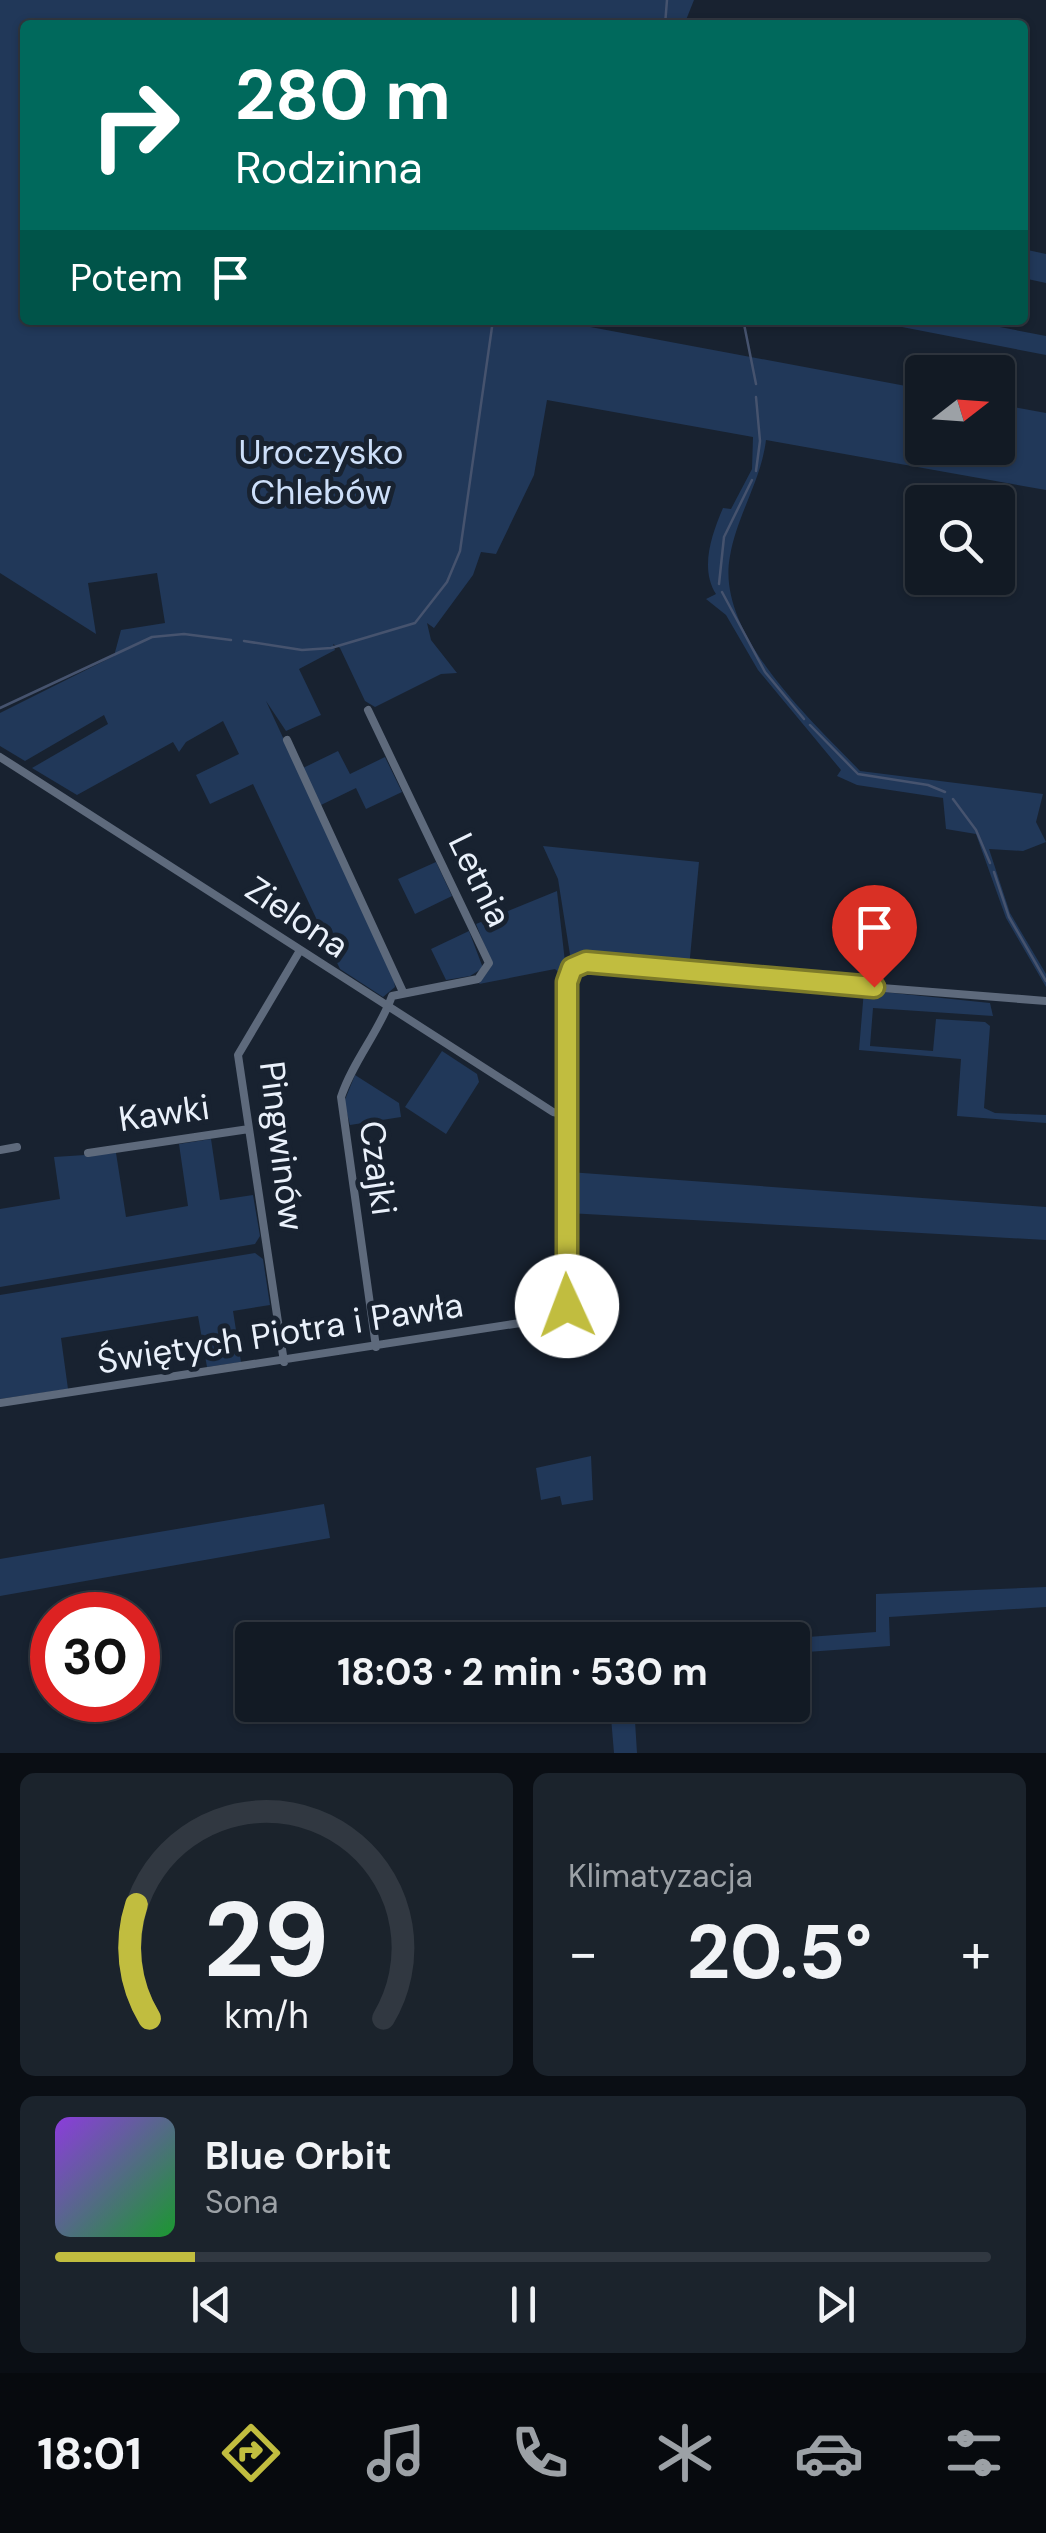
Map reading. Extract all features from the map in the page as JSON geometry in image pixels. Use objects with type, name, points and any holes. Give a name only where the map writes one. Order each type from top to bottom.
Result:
[{"type":"street","name":"Letnia","points":[[368,710],[489,963],[478,980],[402,992]]},
{"type":"street","points":[[287,740],[402,992],[392,996],[388,1009]]},
{"type":"street","name":"Zielona","points":[[0,757],[388,1009],[554,1112],[568,1115]]},
{"type":"street","name":"Pingwinów","points":[[284,1362],[238,1055],[300,952]]},
{"type":"street","points":[[568,1115],[567,982],[572,968],[586,962],[1046,1001]]},
{"type":"street","name":"Czajki","points":[[376,1347],[342,1097],[388,1009]]},
{"type":"street","name":"Świętych Piotra i Pawła","points":[[0,1402],[546,1322],[564,1312],[568,1115]]},
{"type":"street","name":"Kawki","points":[[88,1152],[249,1129]]},
{"type":"street","points":[[0,1150],[16,1147]]},
{"type":"green space","name":"Uroczysko Chlebów","points":[[0,0],[694,0],[686,20],[20,20],[20,325],[580,325],[905,386],[905,465],[766,440],[733,541],[729,585],[737,615],[771,673],[860,771],[1043,794],[1036,822],[1046,842],[1023,851],[989,849],[1010,913],[1046,974],[1046,987],[1006,918],[976,834],[946,829],[943,798],[857,785],[837,776],[841,770],[758,670],[726,615],[706,599],[716,594],[709,574],[711,541],[723,508],[731,509],[752,469],[753,437],[547,400],[534,475],[496,554],[481,552],[473,575],[434,628],[427,623],[431,640],[457,673],[441,674],[375,707],[365,701],[340,648],[333,644],[335,650],[299,669],[321,715],[286,731],[266,701],[393,974],[395,987],[383,997],[340,969],[253,784],[210,804],[196,775],[239,754],[223,721],[186,742],[179,752],[173,742],[77,795],[32,768],[108,724],[104,715],[25,761],[0,746],[0,713],[114,656],[121,630],[165,623],[157,573],[88,583],[96,634],[0,573]]},
{"type":"green space","points":[[1028,250],[1046,254],[1046,283],[1028,279]]},
{"type":"green space","points":[[892,325],[990,325],[1046,336],[1046,355]]},
{"type":"green space","points":[[1015,407],[1046,413],[1046,490],[906,465],[1015,465]]},
{"type":"green space","points":[[338,751],[350,774],[385,757],[402,792],[366,809],[356,788],[321,805],[303,768]]},
{"type":"green space","points":[[543,846],[699,862],[689,968],[571,961],[558,879]]},
{"type":"green space","points":[[436,862],[452,896],[415,914],[398,879]]},
{"type":"green space","points":[[557,891],[565,962],[561,974],[555,969],[479,984],[492,965],[476,924]]},
{"type":"green space","points":[[469,931],[483,968],[470,976],[446,980],[431,949]]},
{"type":"green space","points":[[864,990],[990,1003],[993,1016],[873,1008],[870,1046],[933,1051],[936,1019],[985,1022],[990,1026],[984,1108],[995,1113],[1046,1115],[1046,1123],[957,1116],[961,1059],[859,1050]]},
{"type":"green space","points":[[442,1051],[477,1074],[479,1082],[446,1134],[405,1107]]},
{"type":"green space","points":[[355,1075],[399,1103],[401,1117],[350,1125],[344,1102]]},
{"type":"green space","points":[[211,1139],[220,1200],[253,1195],[260,1236],[255,1244],[0,1287],[0,1209],[60,1199],[54,1157],[116,1153],[126,1217],[188,1206],[179,1144]]},
{"type":"green space","points":[[569,1172],[1046,1207],[1046,1240],[568,1213]]},
{"type":"green space","points":[[255,1253],[263,1259],[270,1305],[233,1311],[241,1362],[207,1367],[198,1316],[61,1338],[68,1389],[0,1399],[0,1295]]},
{"type":"green space","points":[[591,1456],[593,1500],[562,1505],[560,1496],[541,1500],[536,1468]]},
{"type":"green space","points":[[324,1504],[330,1538],[0,1596],[0,1559]]},
{"type":"green space","points":[[1046,1587],[1046,1607],[889,1617],[890,1646],[810,1652],[810,1637],[876,1632],[876,1594]]},
{"type":"green space","points":[[611,1722],[635,1722],[637,1753],[614,1753]]},
{"type":"waterway","points":[[665,20],[667,0]]},
{"type":"waterway","points":[[244,641],[302,650],[331,648],[415,623],[447,582],[460,551],[492,325]]},
{"type":"waterway","points":[[744,325],[756,384]]},
{"type":"waterway","points":[[756,397],[760,441],[756,471]]},
{"type":"waterway","points":[[719,584],[724,537],[752,480]]},
{"type":"waterway","points":[[722,592],[765,672],[804,719]]},
{"type":"waterway","points":[[0,708],[152,637],[184,634],[231,640]]},
{"type":"waterway","points":[[810,725],[858,774],[928,785],[945,792]]},
{"type":"waterway","points":[[953,799],[976,830],[990,863]]},
{"type":"waterway","points":[[994,872],[1009,917],[1046,981]]},
{"type":"route","points":[[567,1306],[567,982],[572,968],[586,962],[874,987]]}]
